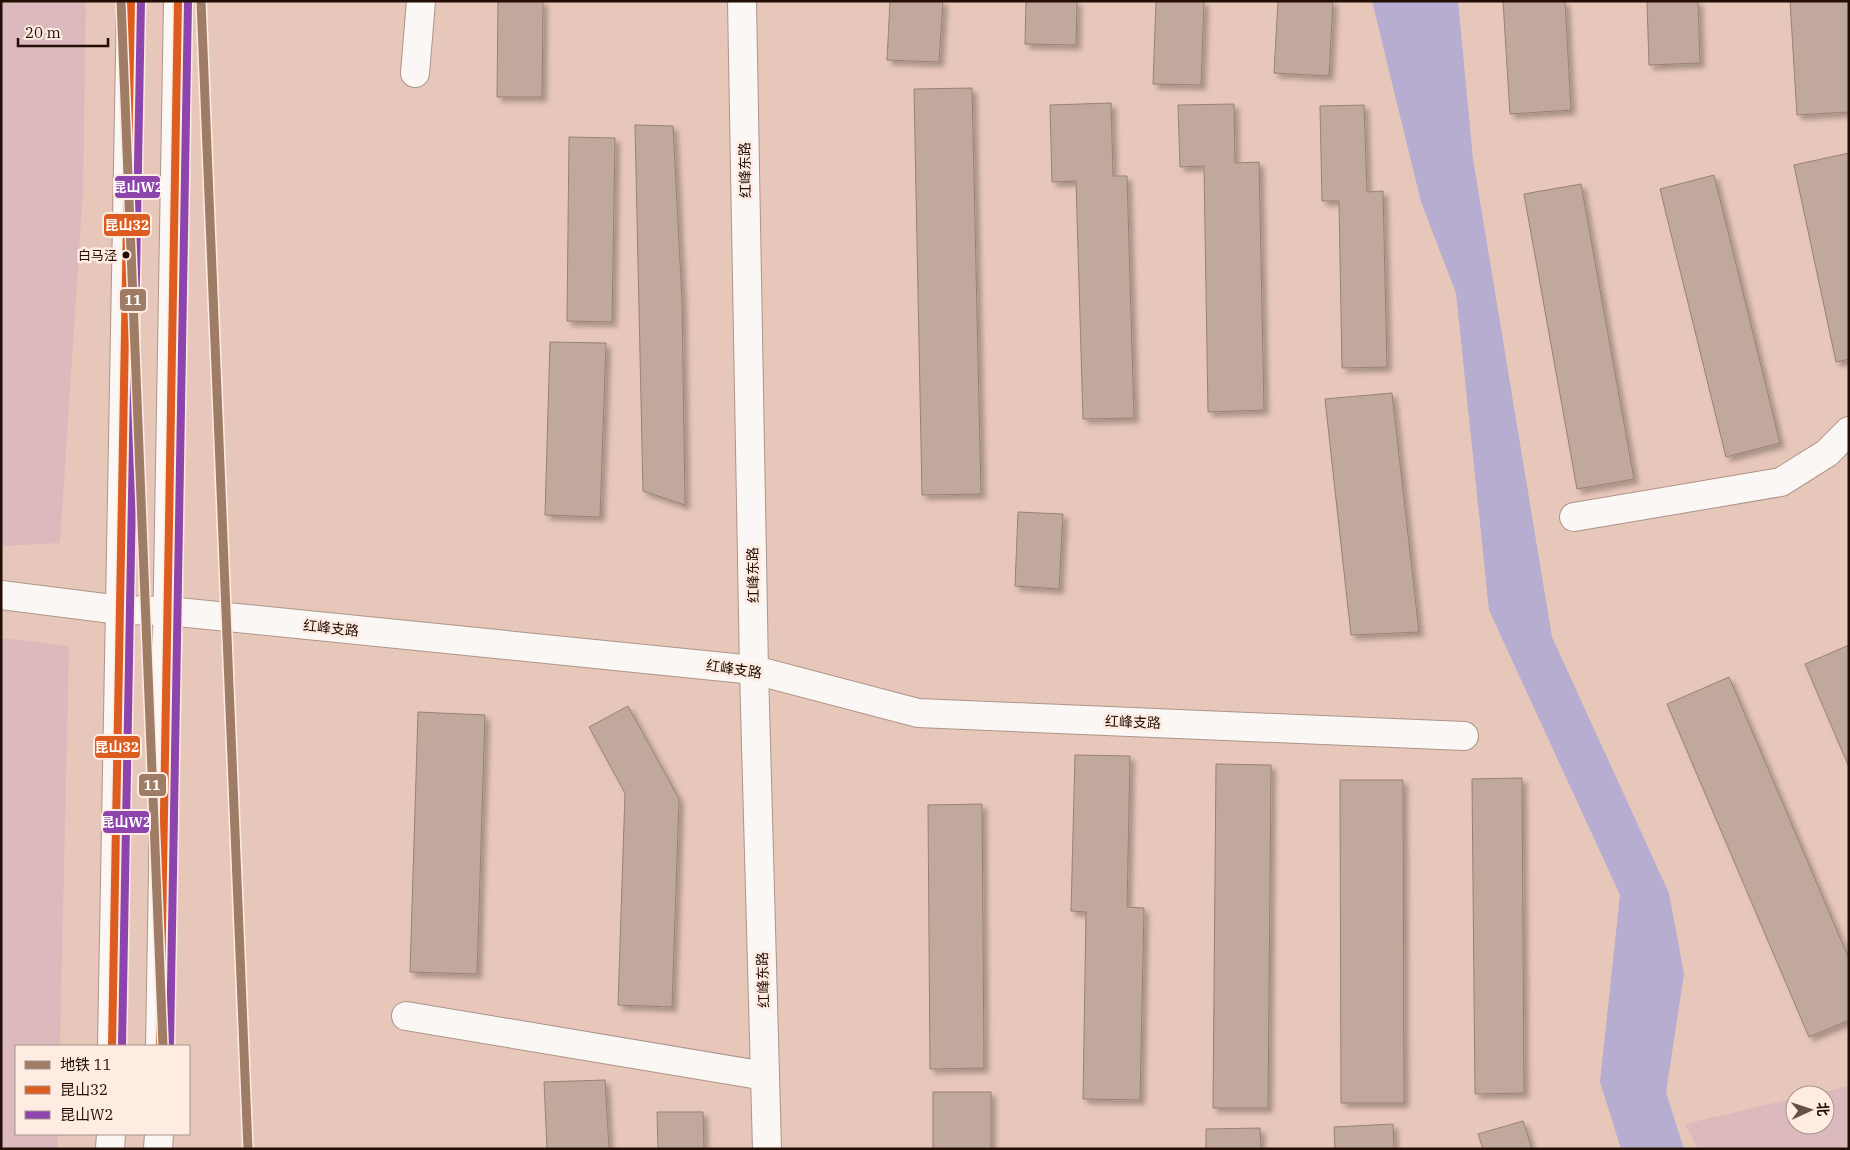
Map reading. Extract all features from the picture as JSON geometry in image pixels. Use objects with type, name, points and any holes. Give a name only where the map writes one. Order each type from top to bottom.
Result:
[{"type":"street","points":[[112,1045],[130,1]]},
{"type":"street","points":[[160,1045],[178,1]]},
{"type":"street","points":[[415,73],[421,1]]},
{"type":"street","name":"红峰东路","points":[[742,1],[754,670],[767,1149]]},
{"type":"street","points":[[1574,517],[1781,482],[1827,453],[1849,431]]},
{"type":"street","name":"红峰支路","points":[[1,595],[120,610],[168,611],[754,670],[918,713],[1464,736]]},
{"type":"street","points":[[406,1016],[765,1076]]},
{"type":"street","points":[[110,1149],[111,1135]]},
{"type":"street","points":[[158,1149],[159,1135]]},
{"type":"shaded area","points":[[1,1],[86,1],[83,190],[60,543],[1,546]]},
{"type":"shaded area","points":[[1372,1],[1458,1],[1473,159],[1552,637],[1669,893],[1684,974],[1666,1092],[1684,1149],[1621,1149],[1600,1082],[1620,895],[1489,610],[1456,293],[1421,202]]},
{"type":"shaded area","points":[[1,638],[69,646],[60,1045],[15,1045],[15,1135],[58,1135],[58,1149],[1,1149]]},
{"type":"shaded area","points":[[1849,1086],[1849,1149],[1698,1149],[1685,1124],[1785,1100],[1785,1135],[1835,1135],[1835,1089]]},
{"type":"building","points":[[498,1],[543,1],[542,97],[497,97]]},
{"type":"building","points":[[890,1],[943,1],[939,62],[887,60]]},
{"type":"building","points":[[1026,1],[1077,1],[1076,45],[1025,44]]},
{"type":"building","points":[[1156,1],[1204,1],[1201,85],[1153,84]]},
{"type":"building","points":[[1278,1],[1333,1],[1329,76],[1274,73]]},
{"type":"building","points":[[1503,1],[1565,1],[1571,110],[1510,114]]},
{"type":"building","points":[[1647,1],[1698,1],[1700,63],[1649,65]]},
{"type":"building","points":[[1790,1],[1849,1],[1849,112],[1797,115]]},
{"type":"building","points":[[972,88],[981,494],[922,495],[914,89]]},
{"type":"building","points":[[1111,103],[1113,176],[1127,176],[1134,418],[1083,419],[1076,181],[1052,182],[1050,105]]},
{"type":"building","points":[[1234,104],[1235,163],[1259,162],[1264,410],[1208,412],[1204,166],[1180,167],[1178,105]]},
{"type":"building","points":[[1364,105],[1367,192],[1383,191],[1387,367],[1342,368],[1339,201],[1322,201],[1320,106]]},
{"type":"building","points":[[635,125],[673,126],[682,300],[685,505],[643,491]]},
{"type":"building","points":[[569,137],[615,138],[612,322],[567,321]]},
{"type":"building","points":[[1849,153],[1849,359],[1836,362],[1794,165]]},
{"type":"building","points":[[1714,175],[1780,443],[1726,457],[1660,189]]},
{"type":"building","points":[[1581,184],[1634,479],[1577,489],[1524,194]]},
{"type":"building","points":[[550,342],[606,343],[600,517],[545,515]]},
{"type":"building","points":[[1392,393],[1419,632],[1351,635],[1325,399]]},
{"type":"building","points":[[1018,512],[1063,514],[1059,589],[1015,586]]},
{"type":"building","points":[[1849,645],[1849,767],[1805,664]]},
{"type":"building","points":[[1729,677],[1849,959],[1849,1020],[1809,1037],[1667,704]]},
{"type":"building","points":[[628,706],[679,799],[672,1007],[618,1005],[625,793],[589,727]]},
{"type":"building","points":[[418,712],[485,715],[477,974],[410,972]]},
{"type":"building","points":[[1075,755],[1130,756],[1127,907],[1144,908],[1140,1100],[1083,1099],[1086,912],[1071,911]]},
{"type":"building","points":[[1216,764],[1271,765],[1268,1108],[1213,1108]]},
{"type":"building","points":[[1522,778],[1524,1093],[1475,1094],[1472,779]]},
{"type":"building","points":[[1340,780],[1403,780],[1404,1103],[1341,1103]]},
{"type":"building","points":[[982,804],[984,1068],[930,1069],[928,805]]},
{"type":"building","points":[[605,1080],[609,1149],[547,1149],[544,1082]]},
{"type":"building","points":[[933,1092],[991,1092],[991,1149],[933,1149]]},
{"type":"building","points":[[657,1112],[703,1112],[704,1149],[658,1149]]},
{"type":"building","points":[[1523,1121],[1532,1149],[1483,1149],[1478,1134]]},
{"type":"building","points":[[1393,1124],[1394,1149],[1335,1149],[1334,1127]]},
{"type":"building","points":[[1260,1128],[1261,1149],[1206,1149],[1206,1129]]},
{"type":"metro line","name":"11","points":[[121,1],[163,1045]]},
{"type":"metro line","name":"11","points":[[201,1],[248,1149]]},
{"type":"transit line","name":"昆山32","points":[[112,1045],[131,1]]},
{"type":"transit line","name":"昆山W2","points":[[122,1045],[141,1]]},
{"type":"transit line","name":"昆山32","points":[[160,1045],[178,1]]},
{"type":"transit line","name":"昆山W2","points":[[170,1045],[188,1]]},
{"type":"place","name":"白马泾","points":[[126,255]]}]
